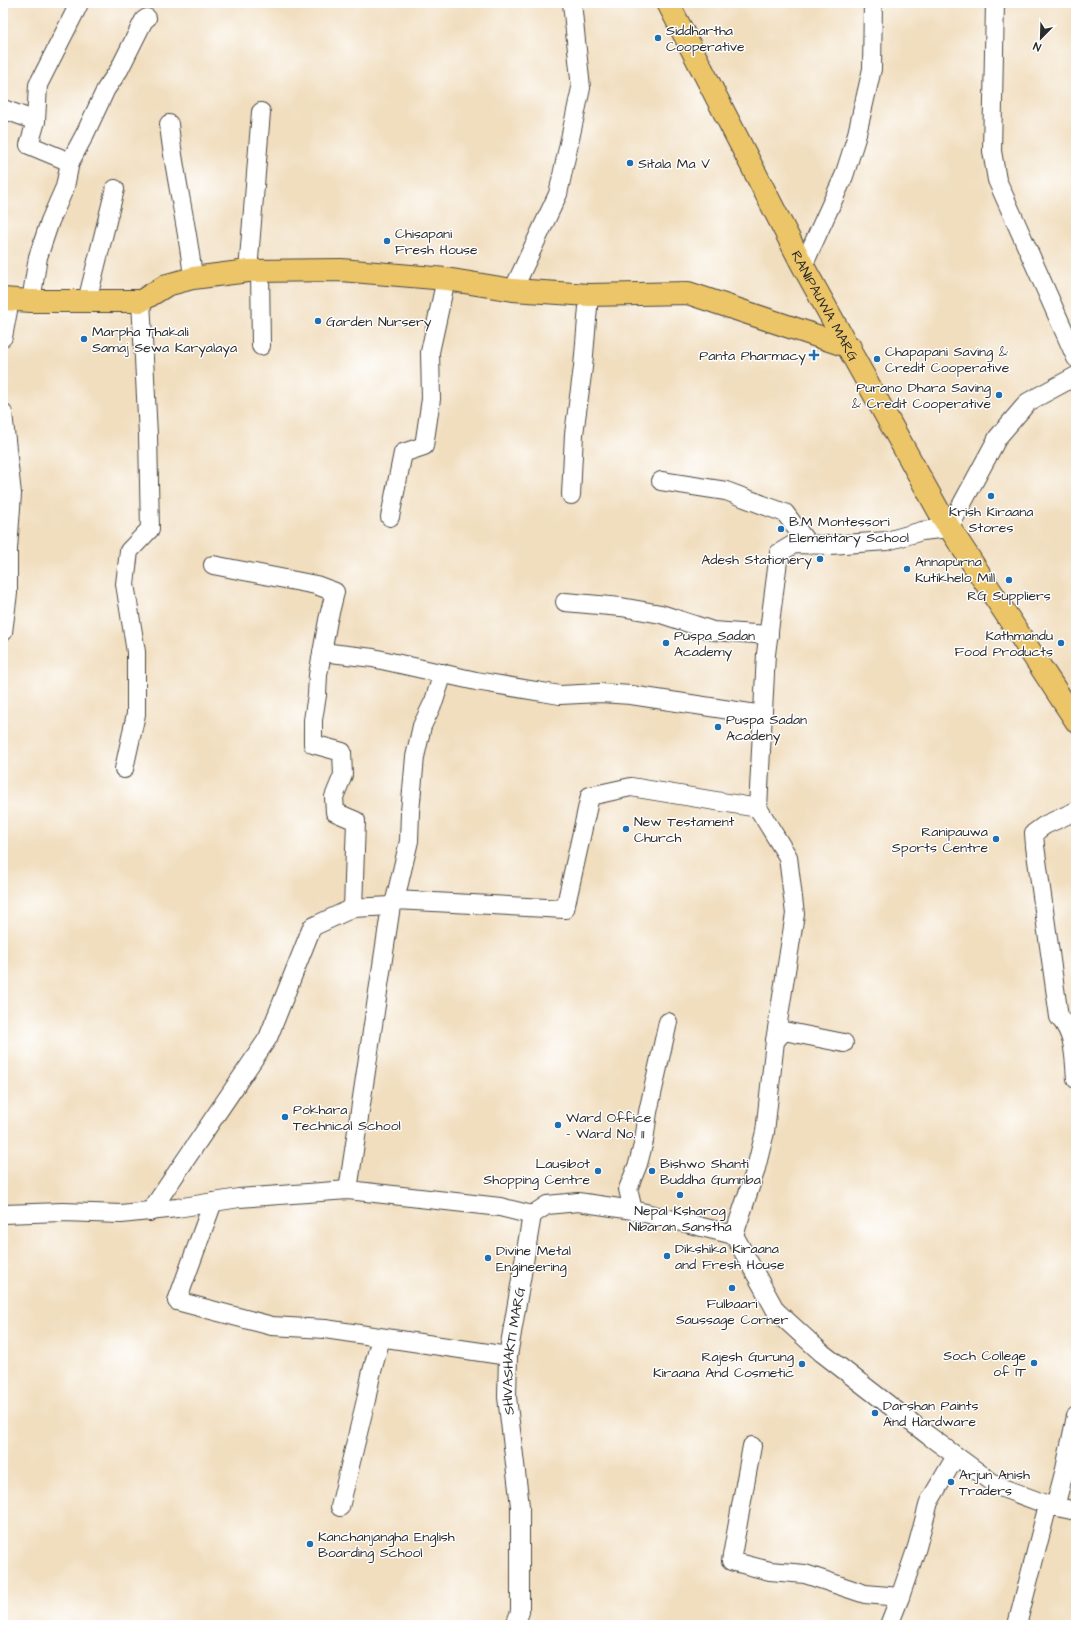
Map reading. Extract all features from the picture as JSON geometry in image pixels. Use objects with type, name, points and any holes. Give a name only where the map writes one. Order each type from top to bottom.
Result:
[{"type":"main road","name":"RANIPAUWA MARG","points":[[668,3],[803,266],[850,347],[949,528],[1076,721]]},
{"type":"main road","points":[[14,300],[141,301],[167,285],[193,278],[254,271],[341,270],[446,279],[513,290],[589,295],[688,293],[850,347]]},
{"type":"street","points":[[70,162],[28,145],[36,121],[38,85],[78,6],[73,3]]},
{"type":"street","points":[[513,290],[558,194],[580,88],[572,3]]},
{"type":"street","points":[[803,266],[844,176],[856,138],[872,69],[873,3]]},
{"type":"street","points":[[995,3],[992,151],[997,180],[1076,358]]},
{"type":"street","points":[[3,337],[14,300],[38,257],[50,221],[65,187],[70,162],[106,89],[119,70],[144,20],[147,18]]},
{"type":"street","points":[[3,109],[36,121]]},
{"type":"street","points":[[261,112],[254,271],[261,346]]},
{"type":"street","points":[[169,124],[174,165],[190,250],[193,278]]},
{"type":"street","points":[[87,301],[108,209],[115,189]]},
{"type":"street","points":[[390,517],[403,453],[424,446],[431,399],[430,352],[446,279]]},
{"type":"street","points":[[571,496],[574,434],[583,367],[589,295]]},
{"type":"street","points":[[124,769],[136,714],[136,652],[125,584],[129,551],[150,529],[148,436],[141,301]]},
{"type":"street","points":[[734,1235],[755,1172],[765,1132],[775,1041],[795,914],[788,857],[758,808],[766,654],[779,553],[794,544],[830,545],[887,541],[922,531],[949,528],[998,437],[1028,402],[1076,376]]},
{"type":"street","points":[[3,414],[12,494],[8,549],[8,593],[3,632]]},
{"type":"street","points":[[661,481],[726,491],[781,511],[785,513],[808,544]]},
{"type":"street","points":[[213,565],[316,586],[335,592],[322,652],[313,720],[313,744],[342,752],[343,775],[334,798],[335,812],[356,821],[353,908]]},
{"type":"street","points":[[565,602],[621,607],[661,614],[713,631],[769,635]]},
{"type":"street","points":[[322,652],[373,658],[483,682],[560,695],[600,693],[631,695],[763,715]]},
{"type":"street","points":[[348,1190],[392,903],[409,841],[415,757],[422,726],[434,701],[443,673]]},
{"type":"street","points":[[150,1212],[268,1038],[312,927],[353,908],[392,903],[565,909],[590,796],[631,788],[758,808]]},
{"type":"street","points":[[1076,811],[1046,824],[1034,833],[1059,1017],[1066,1025],[1072,1038],[1076,1079]]},
{"type":"street","points":[[633,1210],[628,1190],[638,1164],[644,1141],[648,1112],[668,1022]]},
{"type":"street","points":[[775,1041],[784,1031],[844,1043]]},
{"type":"street","points":[[3,1214],[63,1212],[121,1214],[150,1212],[213,1202],[272,1195],[348,1190],[500,1207],[532,1215],[547,1205],[578,1202],[633,1210],[734,1235],[776,1310],[822,1354],[997,1486],[1051,1506],[1076,1511]]},
{"type":"street","points":[[213,1202],[177,1301],[272,1326],[325,1329],[508,1356]]},
{"type":"street","name":"SHIVASHAKTI MARG","points":[[515,1625],[520,1612],[520,1506],[507,1397],[508,1356],[532,1215]]},
{"type":"street","points":[[340,1507],[366,1400],[370,1374],[381,1338]]},
{"type":"street","points":[[1017,1625],[1051,1506],[1065,1469],[1076,1416]]},
{"type":"street","points":[[752,1446],[731,1561],[770,1571],[805,1574],[865,1594],[900,1597]]},
{"type":"street","points":[[889,1625],[917,1547],[929,1502],[956,1456]]},
{"type":"place","name":"Siddhartha Cooperative","points":[[658,38]]},
{"type":"place","name":"Sitala Ma V","points":[[630,163]]},
{"type":"place","name":"Chisapani Fresh House","points":[[387,241]]},
{"type":"place","name":"Garden Nursery","points":[[318,321]]},
{"type":"place","name":"Marpha Thakali Samaj Sewa Karyalaya","points":[[84,339]]},
{"type":"place","name":"Panta Pharmacy","points":[[814,355]]},
{"type":"place","name":"Chapapani Saving & Credit Cooperative","points":[[877,359]]},
{"type":"place","name":"Purano Dhara Saving & Credit Cooperative","points":[[999,395]]},
{"type":"place","name":"Krish Kiraana Stores","points":[[991,496]]},
{"type":"place","name":"B.M Montessori Elementary School","points":[[781,529]]},
{"type":"place","name":"Adesh Stationery","points":[[820,559]]},
{"type":"place","name":"Annapurna Kutikhelo Mill","points":[[907,569]]},
{"type":"place","name":"RG Suppliers","points":[[1009,580]]},
{"type":"place","name":"Puspa Sadan Academy","points":[[666,643]]},
{"type":"place","name":"Kathmandu Food Products","points":[[1061,643]]},
{"type":"place","name":"Puspa Sadan Acadeny","points":[[718,727]]},
{"type":"place","name":"New Testament Church","points":[[626,829]]},
{"type":"place","name":"Ranipauwa Sports Centre","points":[[996,839]]},
{"type":"place","name":"Pokhara Technical School","points":[[285,1117]]},
{"type":"place","name":"Ward Office - Ward No. 11","points":[[558,1125]]},
{"type":"place","name":"Lausibot Shopping Centre","points":[[598,1171]]},
{"type":"place","name":"Bishwo Shanti Buddha Gumnba","points":[[652,1171]]},
{"type":"place","name":"Nepal Ksharog Nibaran Sanstha","points":[[680,1195]]},
{"type":"place","name":"Dikshika Kiraana and Fresh House","points":[[667,1256]]},
{"type":"place","name":"Divine Metal Engineering","points":[[488,1258]]},
{"type":"place","name":"Fulbaari Saussage Corner","points":[[732,1288]]},
{"type":"place","name":"Soch College of IT","points":[[1034,1363]]},
{"type":"place","name":"Rajesh Gurung Kiraana And Cosmetic","points":[[802,1364]]},
{"type":"place","name":"Darshan Paints And Hardware","points":[[875,1413]]},
{"type":"place","name":"Arjun Anish Traders","points":[[951,1482]]},
{"type":"place","name":"Kanchanjangha English Boarding School","points":[[310,1544]]}]
